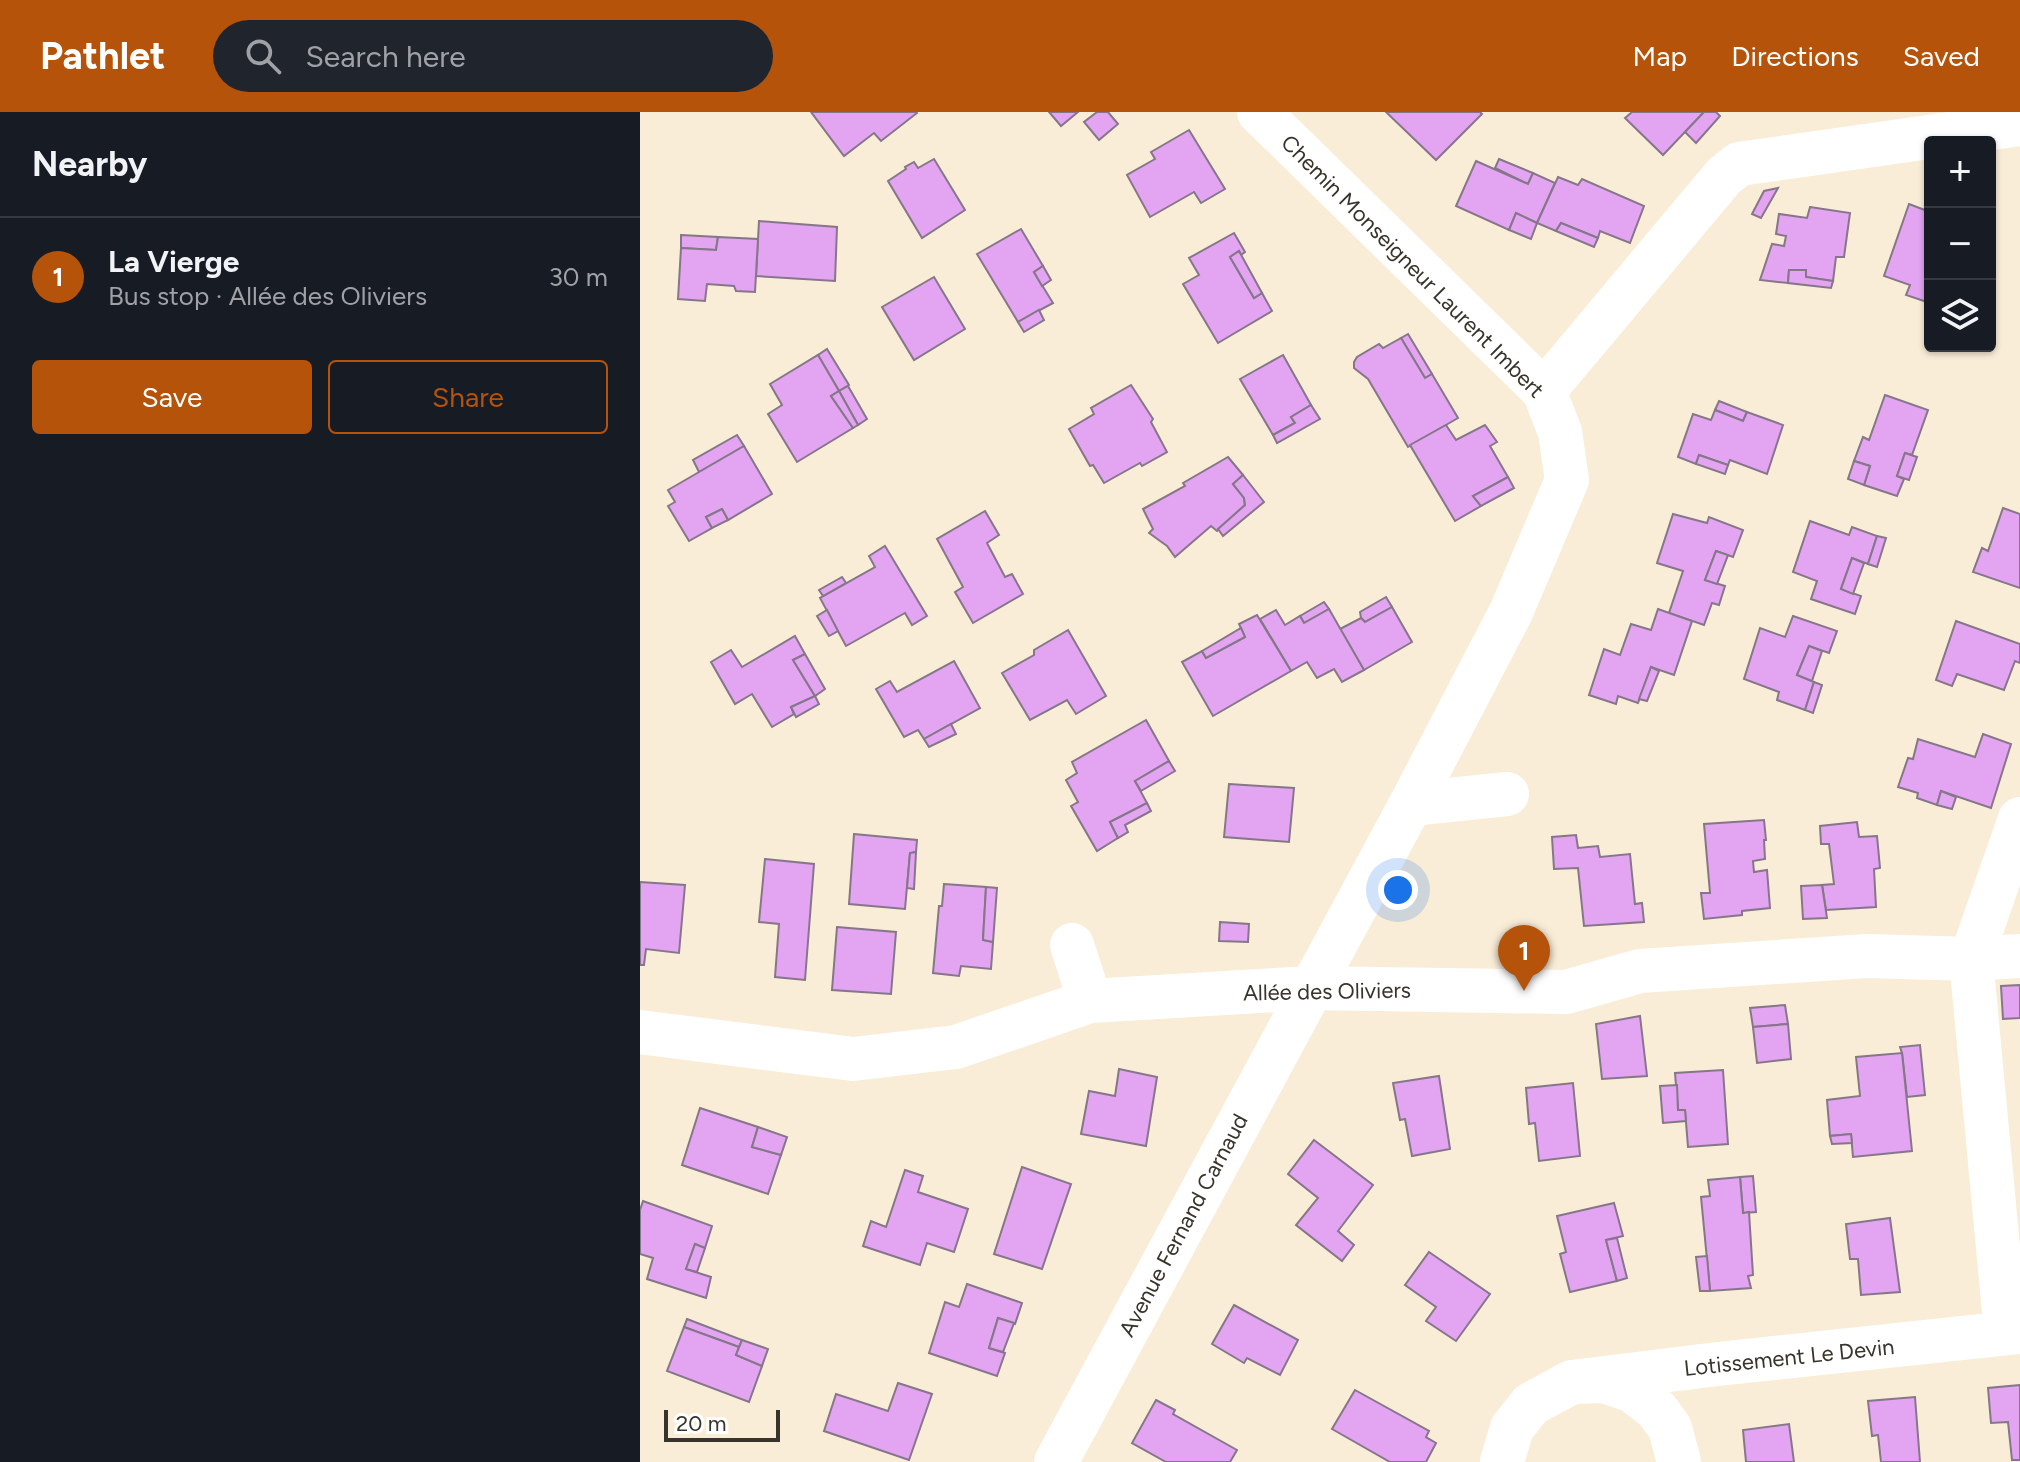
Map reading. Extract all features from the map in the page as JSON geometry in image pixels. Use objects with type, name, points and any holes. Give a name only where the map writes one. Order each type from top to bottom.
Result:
[{"type":"street","name":"Chemin Monseigneur Laurent Imbert","points":[[1279,119],[1544,391],[1560,432],[1567,480],[1511,612],[1311,988]]},
{"type":"street","points":[[1544,391],[1724,176],[1739,164],[2020,124]]},
{"type":"street","points":[[1411,804],[1507,794]]},
{"type":"street","points":[[1971,959],[2020,819]]},
{"type":"street","points":[[1072,945],[1090,1001]]},
{"type":"street","name":"Allée des Oliviers","points":[[640,1032],[853,1059],[956,1047],[1090,1001],[1311,988],[1566,992],[1640,971],[1867,956],[1971,959],[2020,956]]},
{"type":"street","name":"Lotissement Le Devin","points":[[1572,1382],[2013,1332],[1971,959]]},
{"type":"street","name":"Avenue Fernand Carnaud","points":[[1056,1462],[1311,988]]},
{"type":"street","points":[[1501,1451],[1531,1404],[1572,1382],[1604,1381],[1633,1391],[1657,1410],[1670,1428],[1679,1462]]},
{"type":"building","points":[[811,112],[917,113],[881,141],[874,133],[844,156]]},
{"type":"building","points":[[1049,112],[1078,112],[1061,126]]},
{"type":"building","points":[[1097,112],[1108,112],[1118,124],[1099,140],[1084,122]]},
{"type":"building","points":[[1386,112],[1480,112],[1482,114],[1436,160]]},
{"type":"building","points":[[1632,112],[1704,112],[1663,155],[1625,118]]},
{"type":"building","points":[[1704,112],[1716,112],[1720,116],[1696,143],[1685,132]]},
{"type":"building","points":[[1189,130],[1225,189],[1201,203],[1194,192],[1150,217],[1127,175],[1155,159],[1151,152]]},
{"type":"building","points":[[934,159],[965,210],[922,238],[888,181],[914,162],[918,168]]},
{"type":"building","points":[[1499,159],[1533,173],[1528,184],[1495,168]]},
{"type":"building","points":[[1476,161],[1528,184],[1533,173],[1555,183],[1537,223],[1516,213],[1509,230],[1456,206]]},
{"type":"building","points":[[1558,177],[1578,185],[1582,179],[1644,206],[1630,243],[1600,231],[1598,238],[1561,223],[1556,231],[1537,223]]},
{"type":"building","points":[[1778,188],[1761,218],[1752,214],[1764,191]]},
{"type":"building","points":[[1909,204],[1924,210],[1924,301],[1906,295],[1910,285],[1884,276]]},
{"type":"building","points":[[1810,207],[1850,213],[1844,257],[1836,257],[1833,281],[1806,277],[1806,270],[1789,270],[1788,283],[1760,280],[1772,244],[1784,246],[1786,236],[1776,234],[1779,214],[1807,218]]},
{"type":"building","points":[[1516,213],[1537,223],[1531,239],[1509,230]]},
{"type":"building","points":[[759,221],[837,227],[835,281],[756,276]]},
{"type":"building","points":[[1561,223],[1598,238],[1594,247],[1556,231]]},
{"type":"building","points":[[1021,229],[1043,266],[1034,272],[1053,303],[1018,322],[977,254]]},
{"type":"building","points":[[1234,233],[1245,252],[1241,255],[1239,251],[1230,257],[1254,298],[1262,293],[1272,311],[1218,343],[1183,284],[1199,275],[1189,258]]},
{"type":"building","points":[[681,235],[718,237],[716,250],[681,248]]},
{"type":"building","points":[[718,237],[758,239],[755,292],[736,291],[734,286],[707,284],[705,301],[678,299],[681,248],[716,250]]},
{"type":"building","points":[[1239,251],[1262,293],[1254,298],[1230,257]]},
{"type":"building","points":[[1043,266],[1051,280],[1042,286],[1034,272]]},
{"type":"building","points":[[1789,270],[1806,270],[1806,277],[1833,281],[1831,288],[1788,283]]},
{"type":"building","points":[[934,277],[965,329],[914,360],[882,307]]},
{"type":"building","points":[[1039,310],[1044,320],[1024,332],[1018,322]]},
{"type":"building","points":[[1408,334],[1432,374],[1425,378],[1401,338]]},
{"type":"building","points":[[1401,338],[1425,378],[1432,374],[1458,418],[1408,447],[1368,379],[1354,368],[1357,357],[1379,344],[1383,348]]},
{"type":"building","points":[[827,349],[849,385],[839,391],[818,355]]},
{"type":"building","points":[[818,355],[839,391],[831,396],[853,428],[797,462],[768,414],[782,405],[770,384]]},
{"type":"building","points":[[1283,355],[1311,405],[1291,417],[1295,423],[1273,435],[1240,379]]},
{"type":"building","points":[[1131,385],[1153,419],[1151,422],[1167,452],[1104,483],[1093,465],[1090,466],[1069,429],[1094,414],[1091,408]]},
{"type":"building","points":[[848,386],[867,419],[858,425],[839,391]]},
{"type":"building","points":[[839,391],[858,425],[853,428],[831,396]]},
{"type":"building","points":[[1885,395],[1928,410],[1912,455],[1905,453],[1897,476],[1904,479],[1897,496],[1864,485],[1870,466],[1854,461],[1863,437],[1869,440]]},
{"type":"building","points":[[1719,401],[1747,412],[1743,421],[1715,410]]},
{"type":"building","points":[[1311,405],[1320,419],[1277,443],[1273,435],[1295,423],[1291,417]]},
{"type":"building","points":[[1715,410],[1743,421],[1747,412],[1783,425],[1767,474],[1730,460],[1728,465],[1699,455],[1696,464],[1678,457],[1693,414],[1711,420]]},
{"type":"building","points":[[1446,425],[1456,440],[1485,425],[1497,442],[1490,446],[1508,477],[1473,496],[1481,506],[1455,521],[1410,445]]},
{"type":"building","points":[[737,435],[744,446],[699,472],[693,460]]},
{"type":"building","points":[[744,446],[772,494],[728,520],[722,509],[706,517],[712,528],[689,541],[668,506],[675,502],[668,490]]},
{"type":"building","points":[[1905,453],[1917,457],[1909,480],[1897,476]]},
{"type":"building","points":[[1699,455],[1728,465],[1725,474],[1696,464]]},
{"type":"building","points":[[1228,457],[1243,475],[1233,484],[1244,498],[1245,505],[1217,531],[1211,526],[1175,557],[1167,546],[1149,533],[1153,529],[1143,509]]},
{"type":"building","points":[[1854,461],[1870,466],[1864,485],[1848,479]]},
{"type":"building","points":[[1243,475],[1264,502],[1223,536],[1218,529],[1245,505],[1244,498],[1233,484]]},
{"type":"building","points":[[1508,477],[1514,488],[1481,506],[1473,496]]},
{"type":"building","points":[[2003,508],[2020,514],[2020,588],[1973,572],[1982,548],[1988,551]]},
{"type":"building","points":[[722,509],[728,520],[712,528],[706,517]]},
{"type":"building","points":[[985,511],[999,535],[987,543],[1005,577],[1012,574],[1023,594],[973,623],[955,592],[963,587],[937,539]]},
{"type":"building","points":[[1673,514],[1707,523],[1709,517],[1743,530],[1733,557],[1716,551],[1705,580],[1725,586],[1719,605],[1712,603],[1704,625],[1669,613],[1683,571],[1657,563]]},
{"type":"building","points":[[1810,521],[1849,535],[1852,527],[1877,536],[1868,564],[1852,558],[1841,589],[1861,596],[1855,614],[1811,599],[1817,581],[1793,572]]},
{"type":"building","points":[[1877,536],[1886,538],[1877,567],[1868,564]]},
{"type":"building","points":[[885,546],[927,616],[912,625],[905,613],[846,646],[820,598],[875,567],[869,556]]},
{"type":"building","points":[[1716,551],[1728,555],[1717,584],[1705,580]]},
{"type":"building","points":[[1852,558],[1864,563],[1853,594],[1841,589]]},
{"type":"building","points":[[842,577],[846,583],[823,596],[819,590]]},
{"type":"building","points":[[1386,597],[1392,607],[1365,622],[1361,618],[1360,612]]},
{"type":"building","points":[[1324,602],[1329,609],[1304,623],[1300,616]]},
{"type":"building","points":[[1392,607],[1412,642],[1364,670],[1340,629],[1361,618],[1365,622]]},
{"type":"building","points":[[1329,609],[1364,670],[1342,682],[1334,669],[1317,678],[1307,662],[1291,671],[1260,619],[1276,610],[1285,625],[1300,616],[1304,623]]},
{"type":"building","points":[[1658,609],[1692,621],[1674,675],[1651,667],[1638,703],[1618,696],[1616,704],[1589,695],[1604,649],[1620,655],[1631,624],[1651,630]]},
{"type":"building","points":[[827,610],[838,631],[829,636],[817,616]]},
{"type":"building","points":[[1257,615],[1291,671],[1213,716],[1182,662],[1202,651],[1206,658],[1245,637],[1239,624]]},
{"type":"building","points":[[1793,616],[1837,631],[1829,653],[1809,646],[1797,675],[1814,682],[1805,710],[1777,700],[1779,692],[1744,679],[1760,628],[1785,637]]},
{"type":"building","points":[[1956,621],[2020,644],[2020,663],[2015,661],[2004,690],[1957,674],[1952,686],[1936,680]]},
{"type":"building","points":[[1241,628],[1245,637],[1206,658],[1202,651]]},
{"type":"building","points":[[1068,630],[1106,696],[1076,714],[1067,700],[1030,720],[1002,673]]},
{"type":"building","points":[[795,636],[805,654],[793,660],[815,696],[791,707],[794,714],[772,727],[752,694],[735,704],[711,662],[731,650],[742,667]]},
{"type":"building","points":[[1809,646],[1822,651],[1812,681],[1797,675]]},
{"type":"building","points":[[805,654],[825,689],[815,696],[793,660]]},
{"type":"building","points":[[954,661],[980,708],[924,739],[918,730],[904,737],[876,689],[890,681],[897,692]]},
{"type":"building","points":[[1651,667],[1659,671],[1647,701],[1639,699]]},
{"type":"building","points":[[1814,682],[1822,685],[1813,713],[1805,710]]},
{"type":"building","points":[[815,696],[819,704],[796,717],[791,707]]},
{"type":"building","points":[[1146,720],[1169,761],[1135,781],[1147,803],[1110,822],[1118,838],[1097,851],[1071,806],[1078,802],[1066,780],[1077,773],[1072,762]]},
{"type":"building","points":[[951,724],[956,734],[929,747],[924,739]]},
{"type":"building","points":[[1983,734],[2011,744],[1991,808],[1941,791],[1937,805],[1917,798],[1918,793],[1898,787],[1908,758],[1913,759],[1918,739],[1975,757]]},
{"type":"building","points":[[1169,761],[1175,771],[1141,791],[1135,781]]},
{"type":"building","points":[[1229,784],[1294,788],[1289,842],[1224,837]]},
{"type":"building","points":[[1941,791],[1956,797],[1952,809],[1937,805]]},
{"type":"building","points":[[1147,803],[1151,811],[1125,825],[1128,832],[1118,838],[1110,822]]},
{"type":"building","points":[[1764,820],[1765,859],[1753,861],[1754,872],[1767,870],[1770,908],[1704,919],[1701,893],[1710,893],[1704,824]]},
{"type":"building","points":[[1857,822],[1859,837],[1877,836],[1880,868],[1874,869],[1876,907],[1826,910],[1822,885],[1834,884],[1829,844],[1821,844],[1820,826]]},
{"type":"building","points":[[854,834],[917,840],[916,852],[910,853],[905,909],[849,904]]},
{"type":"building","points":[[1576,835],[1578,848],[1598,846],[1600,857],[1630,854],[1635,904],[1642,903],[1644,922],[1584,926],[1578,868],[1554,869],[1552,837]]},
{"type":"building","points":[[916,852],[914,889],[907,888],[910,853]]},
{"type":"building","points":[[765,859],[814,864],[805,980],[775,977],[779,924],[759,922]]},
{"type":"building","points":[[640,882],[685,885],[679,953],[646,949],[644,965],[640,965]]},
{"type":"building","points":[[944,884],[986,887],[983,940],[993,942],[991,969],[961,966],[959,976],[933,973]]},
{"type":"building","points":[[1822,885],[1827,918],[1803,919],[1801,886]]},
{"type":"building","points":[[986,887],[997,888],[993,942],[983,940]]},
{"type":"building","points":[[1220,922],[1249,924],[1248,942],[1219,941]]},
{"type":"building","points":[[837,927],[896,932],[891,994],[832,990]]},
{"type":"building","points":[[2020,985],[2020,1018],[2003,1019],[2001,986]]},
{"type":"building","points":[[1785,1005],[1788,1024],[1753,1027],[1750,1008]]},
{"type":"building","points":[[1640,1016],[1647,1076],[1602,1079],[1596,1024]]},
{"type":"building","points":[[1788,1024],[1791,1059],[1757,1063],[1753,1027]]},
{"type":"building","points":[[1920,1045],[1925,1095],[1907,1097],[1900,1047]]},
{"type":"building","points":[[1902,1053],[1912,1151],[1853,1157],[1851,1134],[1830,1136],[1827,1100],[1860,1096],[1856,1057]]},
{"type":"building","points":[[1119,1069],[1157,1077],[1146,1146],[1081,1134],[1089,1091],[1115,1096]]},
{"type":"building","points":[[1723,1070],[1728,1144],[1688,1147],[1685,1110],[1678,1110],[1675,1073]]},
{"type":"building","points":[[1439,1076],[1450,1149],[1412,1156],[1405,1119],[1400,1120],[1393,1083]]},
{"type":"building","points":[[1573,1083],[1580,1156],[1539,1161],[1535,1123],[1529,1124],[1526,1088]]},
{"type":"building","points":[[1677,1085],[1678,1110],[1685,1110],[1686,1121],[1663,1123],[1660,1086]]},
{"type":"building","points":[[700,1108],[758,1127],[752,1147],[781,1155],[768,1194],[682,1165]]},
{"type":"building","points":[[758,1127],[787,1137],[781,1155],[752,1147]]},
{"type":"building","points":[[1851,1134],[1852,1143],[1832,1144],[1830,1136]]},
{"type":"building","points":[[1314,1140],[1373,1185],[1338,1231],[1354,1245],[1342,1261],[1296,1225],[1318,1198],[1288,1174]]},
{"type":"building","points":[[1022,1167],[1071,1184],[1042,1269],[994,1254]]},
{"type":"building","points":[[905,1170],[923,1176],[918,1192],[968,1209],[954,1252],[927,1243],[920,1265],[863,1246],[871,1221],[886,1227]]},
{"type":"building","points":[[1753,1176],[1756,1212],[1743,1213],[1740,1177]]},
{"type":"building","points":[[1740,1177],[1743,1213],[1749,1212],[1753,1275],[1748,1276],[1751,1288],[1710,1291],[1701,1197],[1710,1196],[1708,1180]]},
{"type":"building","points":[[643,1201],[712,1226],[705,1248],[695,1244],[686,1269],[711,1277],[706,1298],[647,1279],[653,1258],[640,1254],[640,1210]]},
{"type":"building","points":[[1614,1203],[1623,1236],[1606,1240],[1617,1281],[1570,1292],[1560,1254],[1566,1252],[1557,1216]]},
{"type":"building","points":[[1890,1218],[1900,1292],[1861,1295],[1858,1259],[1850,1259],[1846,1224]]},
{"type":"building","points":[[1617,1238],[1627,1278],[1617,1281],[1606,1240]]},
{"type":"building","points":[[695,1244],[705,1248],[697,1272],[686,1269]]},
{"type":"building","points":[[1429,1252],[1490,1294],[1456,1341],[1426,1321],[1436,1307],[1405,1285]]},
{"type":"building","points":[[1707,1256],[1710,1291],[1700,1291],[1696,1257]]},
{"type":"building","points":[[967,1284],[1022,1303],[1015,1324],[998,1318],[989,1348],[1005,1353],[997,1376],[929,1353],[945,1302],[959,1307]]},
{"type":"building","points":[[1234,1305],[1298,1340],[1280,1375],[1247,1358],[1244,1363],[1212,1344]]},
{"type":"building","points":[[998,1318],[1014,1323],[1003,1352],[989,1348]]},
{"type":"building","points":[[687,1319],[742,1340],[739,1347],[684,1327]]},
{"type":"building","points":[[684,1327],[739,1347],[736,1355],[762,1366],[749,1402],[667,1371]]},
{"type":"building","points":[[742,1340],[768,1349],[762,1366],[736,1355]]},
{"type":"building","points":[[898,1383],[932,1394],[909,1460],[824,1431],[836,1394],[888,1411]]},
{"type":"building","points":[[2020,1385],[2020,1460],[2012,1460],[2008,1422],[1991,1423],[1988,1388]]},
{"type":"building","points":[[1355,1390],[1429,1431],[1426,1437],[1436,1443],[1426,1462],[1390,1462],[1332,1429]]},
{"type":"building","points":[[1915,1397],[1920,1462],[1881,1462],[1878,1435],[1872,1436],[1868,1401]]},
{"type":"building","points":[[1156,1400],[1175,1410],[1173,1414],[1237,1450],[1230,1462],[1166,1462],[1132,1443]]},
{"type":"building","points":[[1789,1424],[1794,1462],[1746,1462],[1743,1430]]},
{"type":"place","name":"La Vierge","points":[[1524,991]]}]
